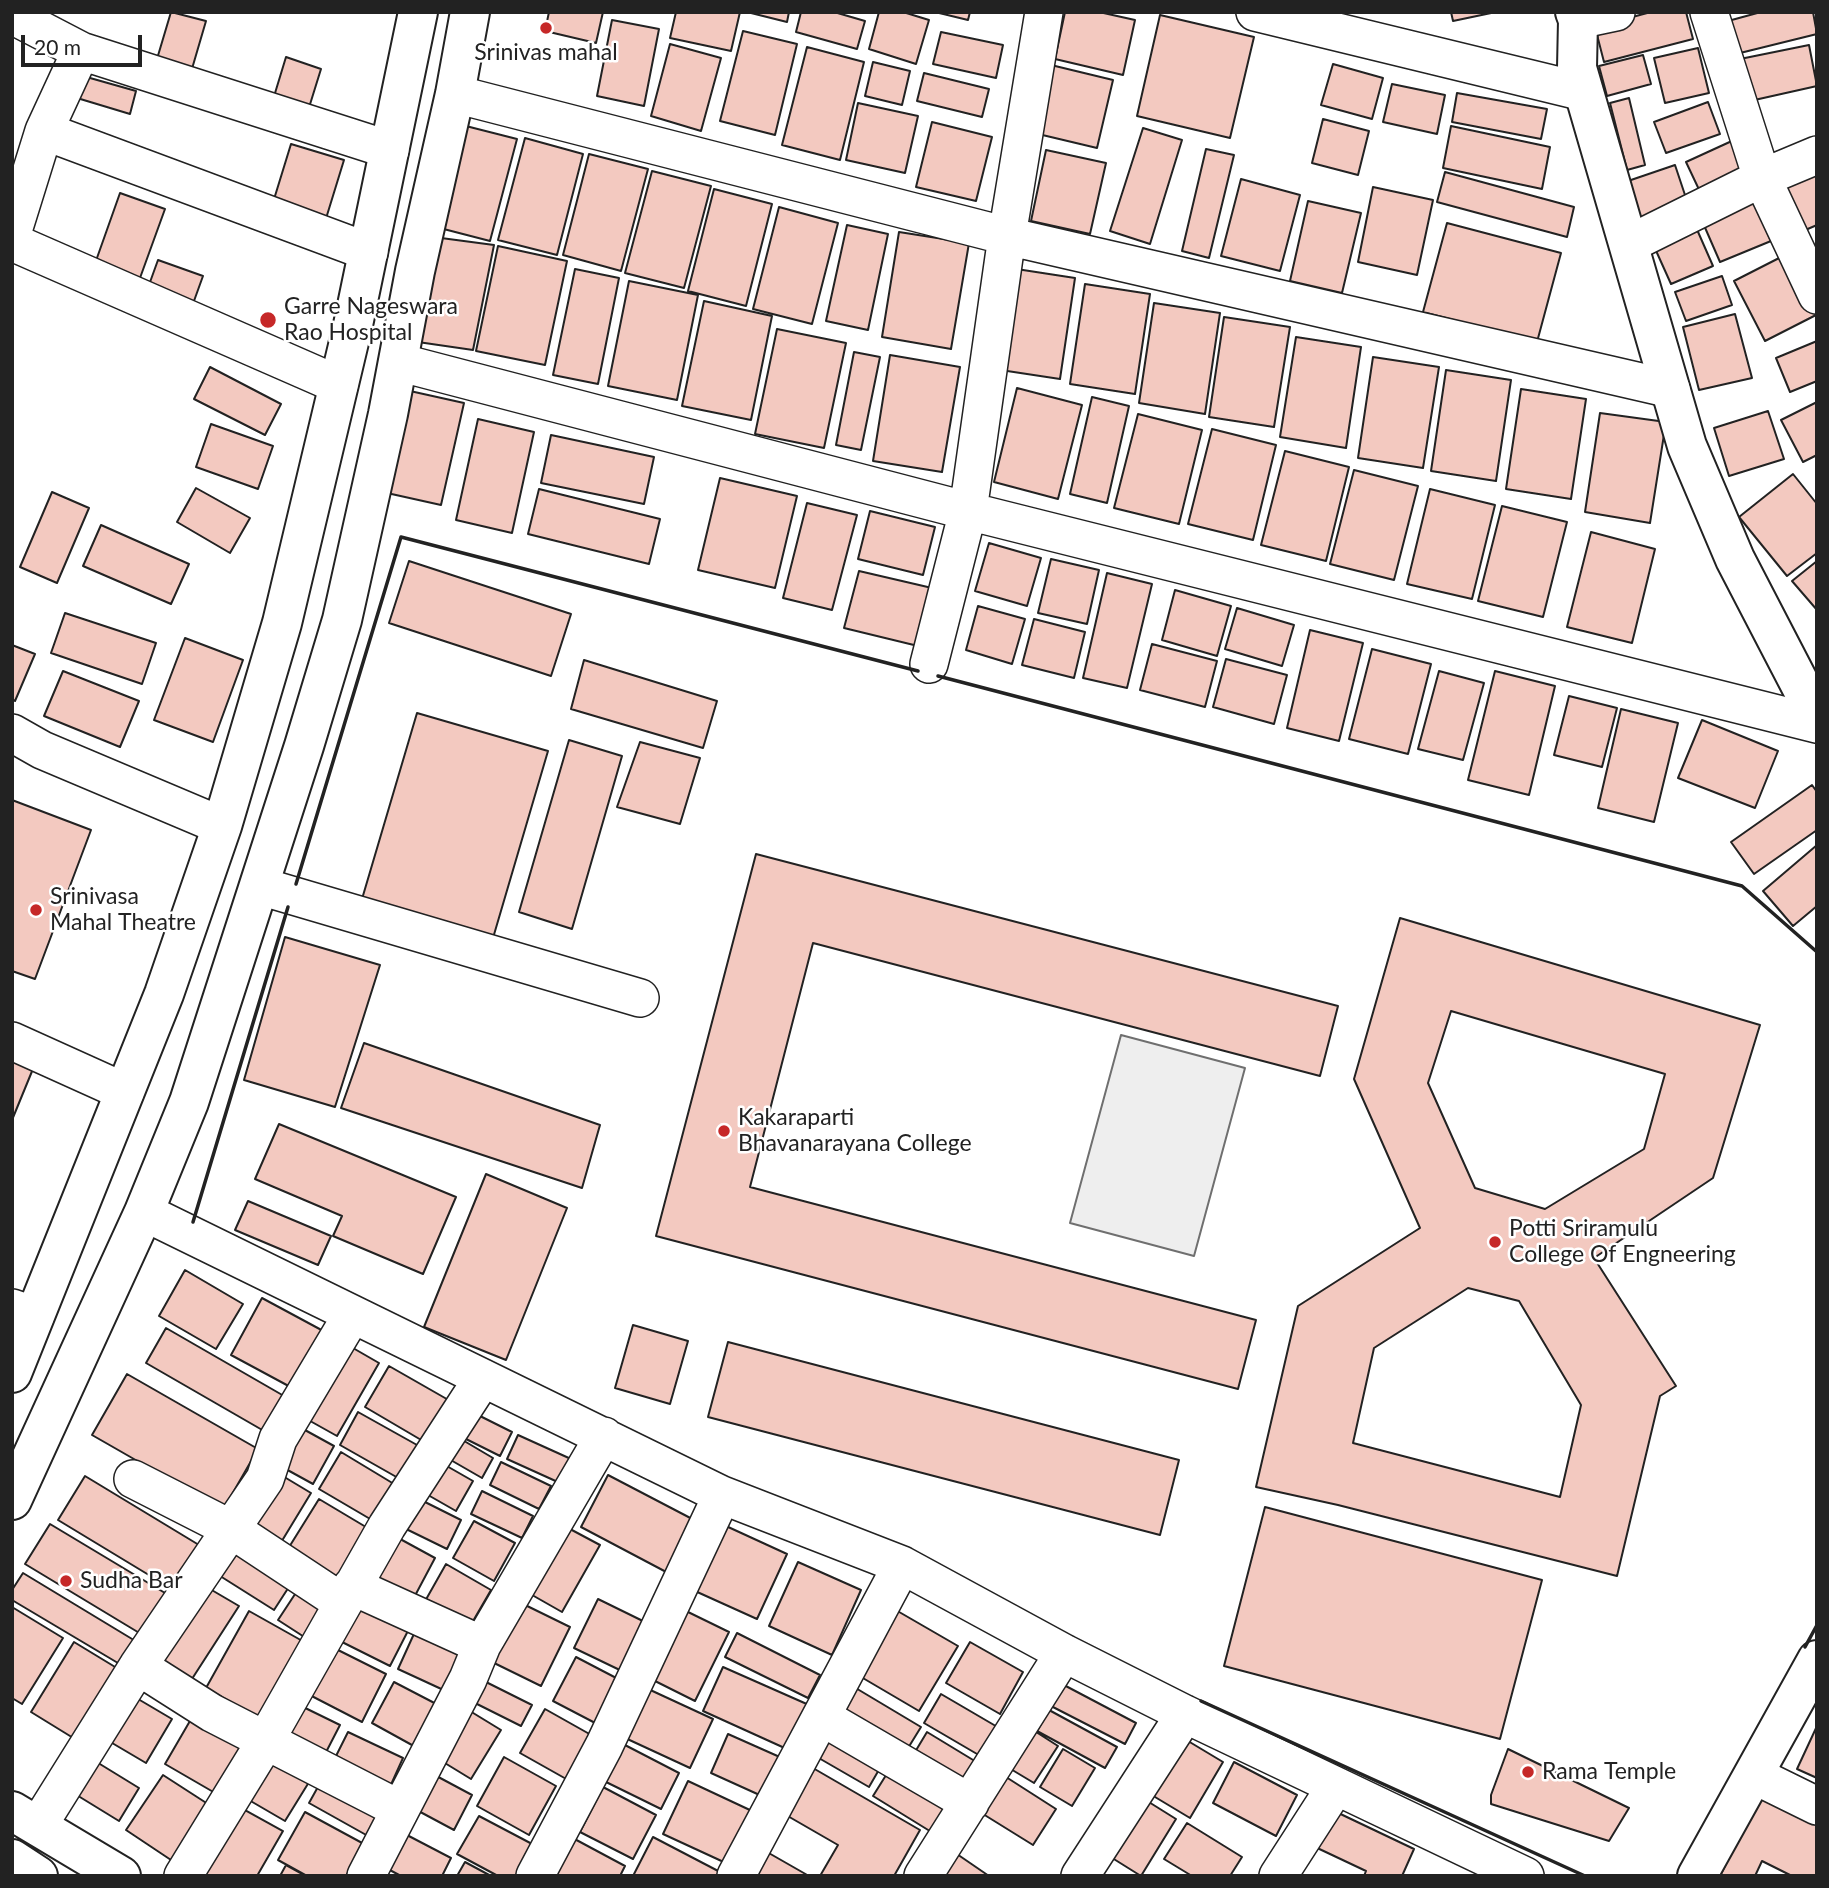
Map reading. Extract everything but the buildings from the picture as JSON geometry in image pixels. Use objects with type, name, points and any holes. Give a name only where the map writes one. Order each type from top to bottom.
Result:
[{"type":"street","points":[[12,1373],[24,1312],[125,1092],[164,993],[222,826],[282,623],[369,252],[418,12]]},
{"type":"street","points":[[12,1500],[144,1212],[189,1102],[260,886],[342,620],[455,94],[470,12]]},
{"type":"street","points":[[929,664],[968,511],[1007,236],[1044,12]]},
{"type":"street","points":[[1255,12],[1584,92]]},
{"type":"street","points":[[1616,12],[1576,16],[1577,68],[1687,446],[1735,559],[1817,718]]},
{"type":"street","points":[[1709,12],[1762,178],[1817,295]]},
{"type":"street","points":[[12,15],[81,51],[390,150]]},
{"type":"street","points":[[81,51],[44,131],[13,231],[339,385]]},
{"type":"street","points":[[455,94],[1007,236],[1671,389]]},
{"type":"street","points":[[44,131],[369,252]]},
{"type":"street","points":[[1629,244],[1762,178],[1817,155]]},
{"type":"street","points":[[398,362],[968,511],[1817,724]]},
{"type":"street","points":[[12,733],[42,750],[222,826]]},
{"type":"street","points":[[260,886],[640,998]]},
{"type":"street","points":[[12,1041],[125,1092]]},
{"type":"street","points":[[144,1212],[722,1495],[902,1565],[1064,1653],[1185,1714],[1525,1876]]},
{"type":"street","points":[[121,1876],[25,1818],[138,1666],[265,1479],[278,1439],[352,1315]]},
{"type":"street","points":[[183,1876],[266,1740],[387,1526],[483,1378]]},
{"type":"street","points":[[366,1876],[468,1679],[482,1645],[604,1436]]},
{"type":"street","points":[[133,1479],[231,1529],[348,1595],[482,1645]]},
{"type":"street","points":[[535,1876],[604,1746],[722,1495]]},
{"type":"street","points":[[736,1876],[902,1565]]},
{"type":"street","points":[[923,1876],[1064,1653]]},
{"type":"street","points":[[1697,1876],[1817,1660]]},
{"type":"street","points":[[138,1666],[212,1713],[399,1809]]},
{"type":"street","points":[[1080,1876],[1185,1714]]},
{"type":"street","points":[[822,1717],[970,1803]]},
{"type":"street","points":[[1754,1775],[1817,1806]]},
{"type":"street","points":[[1278,1876],[1336,1786]]},
{"type":"street","points":[[12,1859],[38,1876]]},
{"type":"shaded area","points":[[1121,1035],[1245,1068],[1194,1256],[1070,1223]]},
{"type":"wall","points":[[296,884],[401,537],[918,671]]},
{"type":"wall","points":[[938,676],[1742,886],[1817,952]]},
{"type":"wall","points":[[193,1222],[288,907]]},
{"type":"wall","points":[[1805,1647],[1817,1625]]},
{"type":"wall","points":[[1201,1701],[1585,1876]]},
{"type":"place","name":"Srinivas mahal","points":[[546,28]]},
{"type":"place","name":"Garre Nageswara Rao Hospital","points":[[268,320]]},
{"type":"place","name":"Srinivasa Mahal Theatre","points":[[36,910]]},
{"type":"place","name":"Kakaraparti Bhavanarayana College","points":[[724,1131]]},
{"type":"place","name":"Potti Sriramulu College Of Engneering","points":[[1495,1242]]},
{"type":"place","name":"Sudha Bar","points":[[66,1581]]},
{"type":"place","name":"Rama Temple","points":[[1528,1772]]}]
